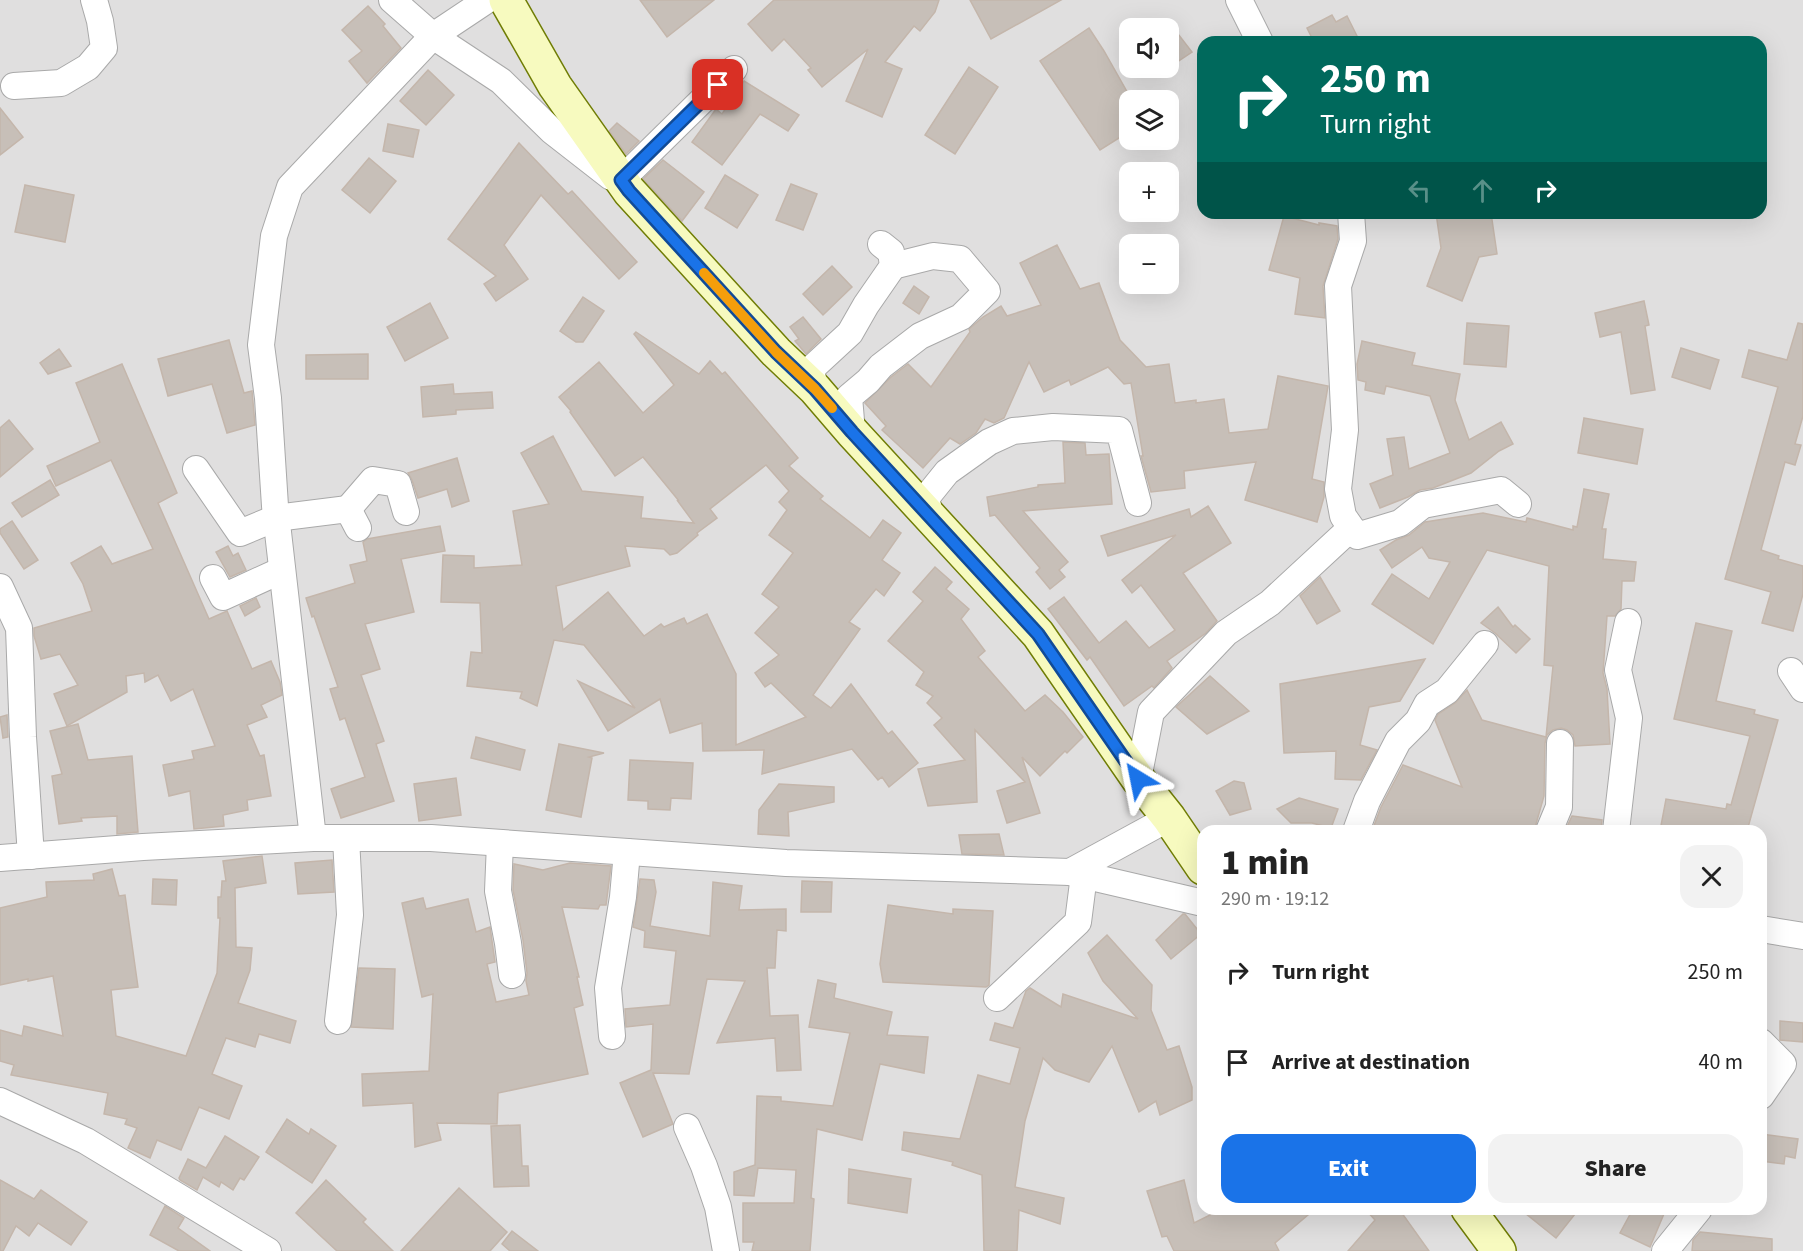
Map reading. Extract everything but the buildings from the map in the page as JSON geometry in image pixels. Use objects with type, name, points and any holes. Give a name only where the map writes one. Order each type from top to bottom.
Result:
[{"type":"main road","points":[[506,0],[555,86],[625,186],[776,352],[815,389],[1038,634],[1138,779],[1197,858]]},
{"type":"main road","points":[[1472,1215],[1499,1251]]},
{"type":"street","points":[[14,87],[62,83],[88,67],[104,48],[94,0]]},
{"type":"street","points":[[392,0],[433,36],[501,81],[552,130],[625,186],[734,69]]},
{"type":"street","points":[[313,838],[276,518],[268,398],[261,345],[274,236],[290,187],[433,36],[487,0]]},
{"type":"street","points":[[1239,0],[1257,36]]},
{"type":"street","points":[[1351,219],[1353,241],[1338,286],[1345,430],[1338,489],[1343,516],[1357,536],[1400,523],[1423,505],[1501,490],[1518,504]]},
{"type":"street","points":[[815,389],[811,369],[850,333],[866,305],[887,255],[960,259],[987,291],[961,317],[920,336],[881,366],[849,398],[852,432]]},
{"type":"street","points":[[931,518],[926,498],[947,472],[989,442],[1013,431],[1053,427],[1119,430],[1138,503]]},
{"type":"street","points":[[196,469],[240,532],[276,518],[353,518],[373,480],[398,484],[406,512]]},
{"type":"street","points":[[1138,779],[1151,712],[1226,633],[1270,603],[1351,528]]},
{"type":"street","points":[[213,578],[223,597],[282,570]]},
{"type":"street","points":[[0,587],[19,628],[31,856]]},
{"type":"street","points":[[1617,825],[1629,718],[1618,670],[1628,622]]},
{"type":"street","points":[[1358,825],[1366,801],[1398,741],[1418,722],[1427,704],[1447,691],[1485,644]]},
{"type":"street","points":[[1552,825],[1559,807],[1560,743]]},
{"type":"street","points":[[1077,874],[1168,818]]},
{"type":"street","points":[[0,858],[313,838],[432,838],[786,863],[1077,874],[1197,902]]},
{"type":"street","points":[[338,1021],[350,915],[346,838]]},
{"type":"street","points":[[500,843],[498,891],[512,975]]},
{"type":"street","points":[[612,1036],[608,988],[623,897],[627,852]]},
{"type":"street","points":[[997,998],[1078,922],[1077,874]]},
{"type":"street","points":[[1767,937],[1803,936]]},
{"type":"street","points":[[1767,1048],[1783,1064],[1767,1087]]},
{"type":"street","points":[[0,1101],[86,1142],[268,1251]]},
{"type":"street","points":[[687,1127],[718,1207],[726,1251]]},
{"type":"street","points":[[1665,1251],[1694,1215]]},
{"type":"shaded area","points":[[0,0],[1803,0],[1803,1251],[0,1251]]},
{"type":"slow traffic","points":[[704,273],[776,352],[832,408]]},
{"type":"route","points":[[718,85],[621,180],[776,352],[815,389],[1038,634],[1138,779]]}]
